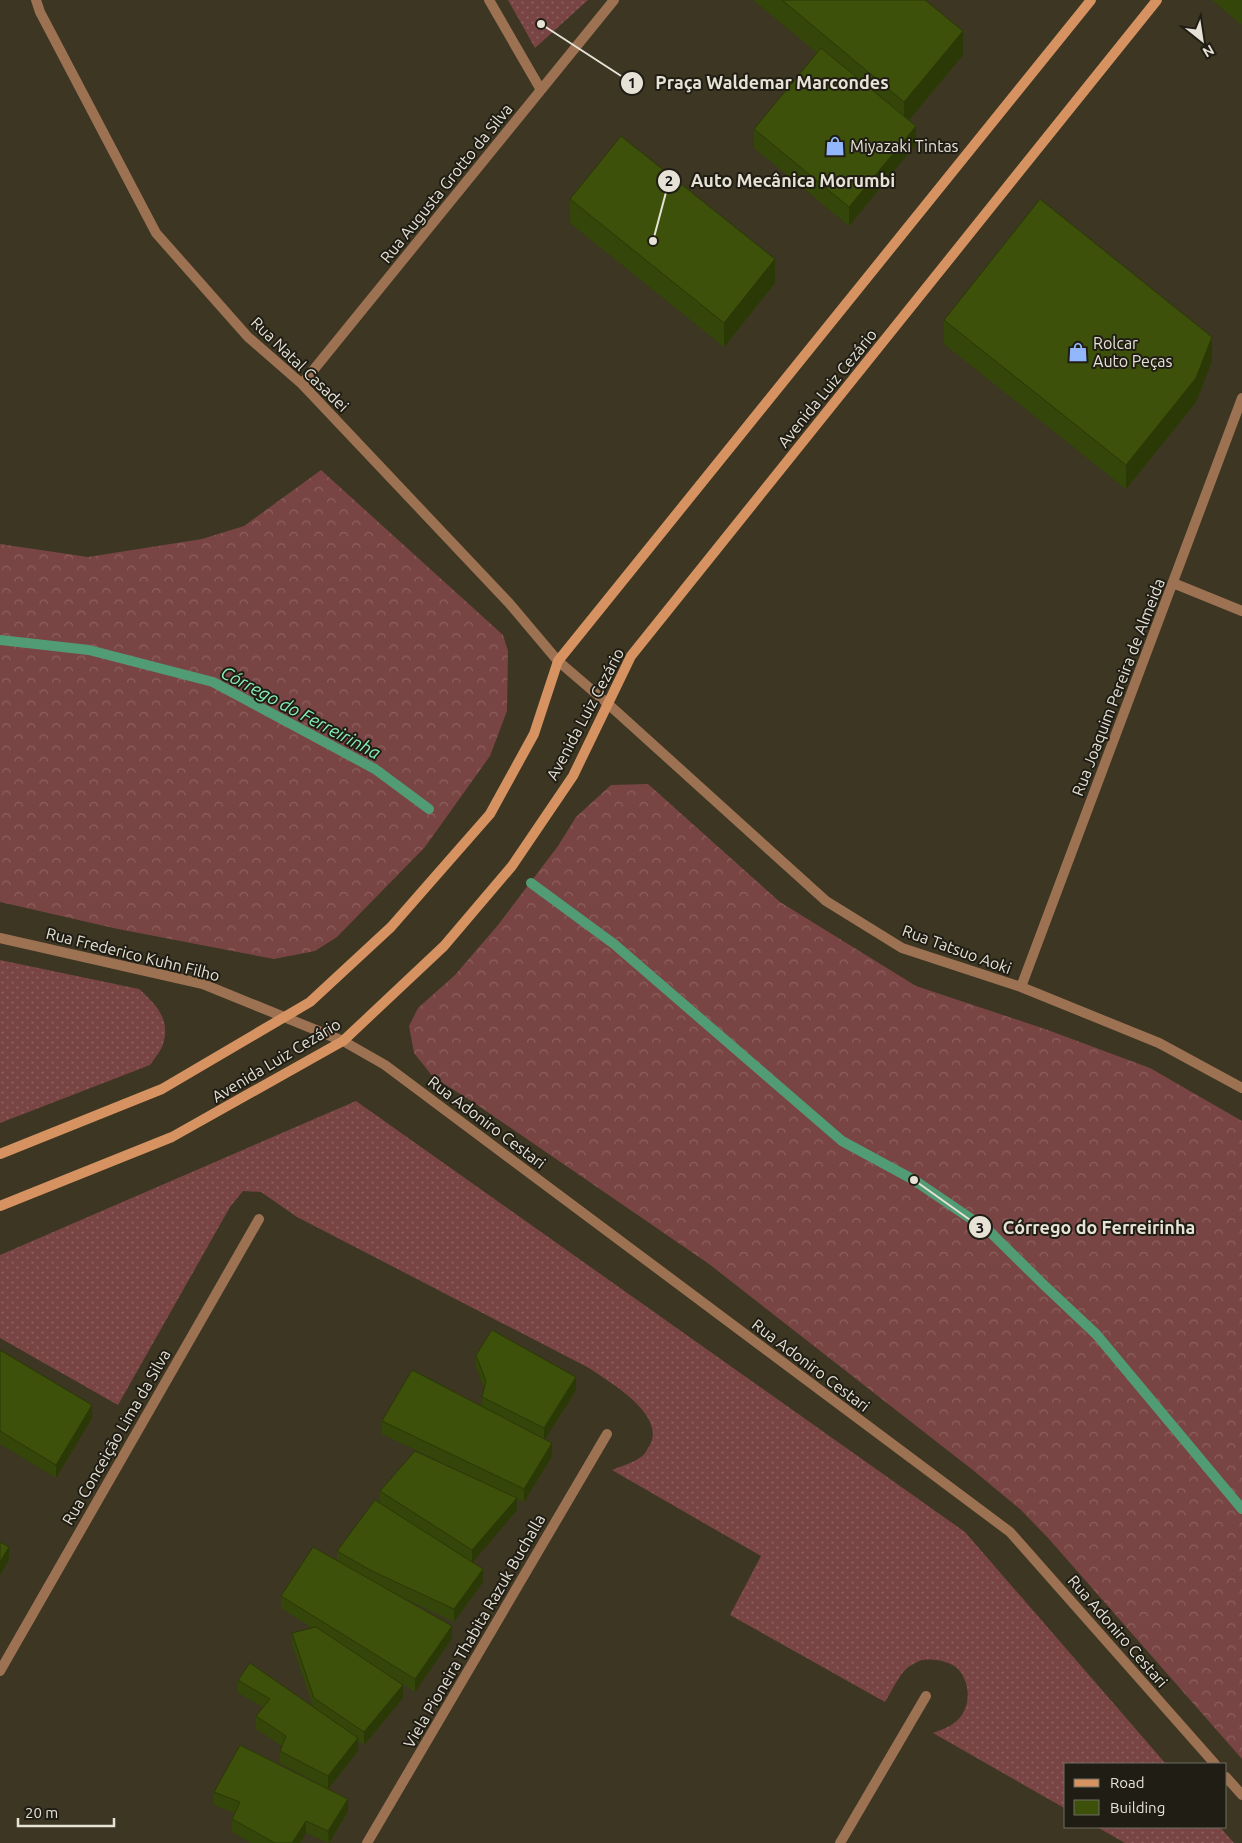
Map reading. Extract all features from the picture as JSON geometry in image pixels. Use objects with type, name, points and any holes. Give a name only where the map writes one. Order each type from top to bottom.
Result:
[{"type":"street","name":"Rua Natal Casadei","points":[[36,0],[40,12],[156,233],[248,336],[302,384],[509,603],[558,661],[607,703]]},
{"type":"street","points":[[489,0],[541,90]]},
{"type":"street","name":"Rua Augusta Grotto da Silva","points":[[302,384],[614,0]]},
{"type":"street","name":"Avenida Luiz Cezário","points":[[0,1154],[162,1089],[310,1002],[391,927],[490,814],[534,734],[558,661],[1091,0]]},
{"type":"street","name":"Avenida Luiz Cezário","points":[[0,1206],[172,1137],[343,1041],[444,946],[512,866],[572,776],[631,656],[1158,0]]},
{"type":"street","name":"Rua Joaquim Pereira de Almeida","points":[[1021,987],[1242,398]]},
{"type":"street","points":[[1173,583],[1242,611]]},
{"type":"street","name":"Rua Tatsuo Aoki","points":[[607,703],[826,901],[902,948],[1021,987],[1160,1043],[1242,1088]]},
{"type":"street","name":"Rua Frederico Kuhn Filho","points":[[0,938],[203,984],[343,1041]]},
{"type":"street","name":"Rua Adoniro Cestari","points":[[343,1041],[385,1065],[1010,1532],[1213,1763]]},
{"type":"street","name":"Rua Conceição Lima da Silva","points":[[0,1670],[259,1219]]},
{"type":"street","name":"Viela Pioneira Thabita Razuk Buchalla","points":[[368,1843],[607,1434]]},
{"type":"street","points":[[840,1843],[926,1696]]},
{"type":"street","points":[[1227,1778],[1242,1796]]},
{"type":"green space","points":[[508,0],[588,0],[535,48]]},
{"type":"green space","points":[[321,470],[503,635],[508,651],[507,711],[490,756],[425,847],[337,937],[315,951],[274,959],[118,929],[0,902],[0,544],[88,557],[202,539],[244,526]]},
{"type":"green space","points":[[648,784],[780,902],[916,986],[1045,1029],[1150,1068],[1242,1121],[1242,1759],[1049,1539],[1021,1510],[974,1471],[709,1264],[473,1102],[433,1077],[414,1053],[409,1026],[418,1008],[455,975],[498,925],[558,846],[576,817],[611,785]]},
{"type":"green space","points":[[0,960],[139,989],[156,1007],[163,1020],[165,1035],[161,1049],[150,1065],[0,1123]]},
{"type":"green space","points":[[356,1101],[965,1532],[1165,1763],[1064,1763],[1064,1808],[933,1733],[947,1728],[960,1718],[964,1712],[968,1697],[966,1682],[955,1666],[936,1660],[926,1659],[917,1662],[904,1671],[885,1702],[730,1615],[761,1556],[612,1470],[638,1459],[644,1455],[650,1445],[653,1433],[650,1422],[633,1400],[589,1368],[297,1217],[261,1192],[243,1191],[230,1207],[118,1405],[0,1338],[0,1255]]},
{"type":"green space","points":[[1099,1828],[1221,1828],[1234,1843],[1125,1843]]},
{"type":"building","points":[[782,0],[925,0],[963,31],[904,102]]},
{"type":"building","name":"Miyazaki Tintas","points":[[821,48],[916,126],[849,207],[754,129]]},
{"type":"building","points":[[621,136],[775,259],[724,323],[570,199]]},
{"type":"building","name":"Rolcar Auto Peças","points":[[1040,199],[1212,337],[1196,378],[1126,465],[944,320]]},
{"type":"building","points":[[492,1330],[576,1377],[544,1428],[482,1397],[486,1381],[476,1355]]},
{"type":"building","points":[[0,1350],[92,1405],[56,1465],[0,1431]]},
{"type":"building","points":[[412,1370],[552,1443],[524,1489],[382,1421]]},
{"type":"building","points":[[415,1451],[517,1498],[472,1550],[380,1491]]},
{"type":"building","points":[[375,1500],[483,1569],[454,1609],[372,1571],[337,1551]]},
{"type":"building","points":[[0,1542],[9,1547],[0,1562]]},
{"type":"building","points":[[313,1547],[452,1626],[415,1679],[281,1596]]},
{"type":"building","points":[[316,1627],[403,1685],[364,1732],[314,1698],[292,1633]]},
{"type":"building","points":[[250,1663],[358,1738],[328,1776],[280,1751],[286,1736],[256,1716],[270,1699],[238,1680]]},
{"type":"building","points":[[240,1745],[348,1799],[328,1831],[306,1821],[292,1843],[275,1843],[232,1819],[240,1802],[214,1792]]},
{"type":"waterway","name":"Córrego do Ferreirinha","points":[[0,640],[89,650],[213,682],[375,769],[429,809]]},
{"type":"waterway","name":"Córrego do Ferreirinha","points":[[531,883],[614,944],[842,1141],[914,1180],[989,1231],[1096,1334],[1242,1509]]},
{"type":"place","name":"Praça Waldemar Marcondes","points":[[541,24]]},
{"type":"place","name":"Miyazaki Tintas","points":[[835,146]]},
{"type":"place","name":"Auto Mecânica Morumbi","points":[[653,241]]},
{"type":"place","name":"Rolcar Auto Peças","points":[[1078,352]]},
{"type":"place","name":"Córrego do Ferreirinha","points":[[914,1180]]}]
